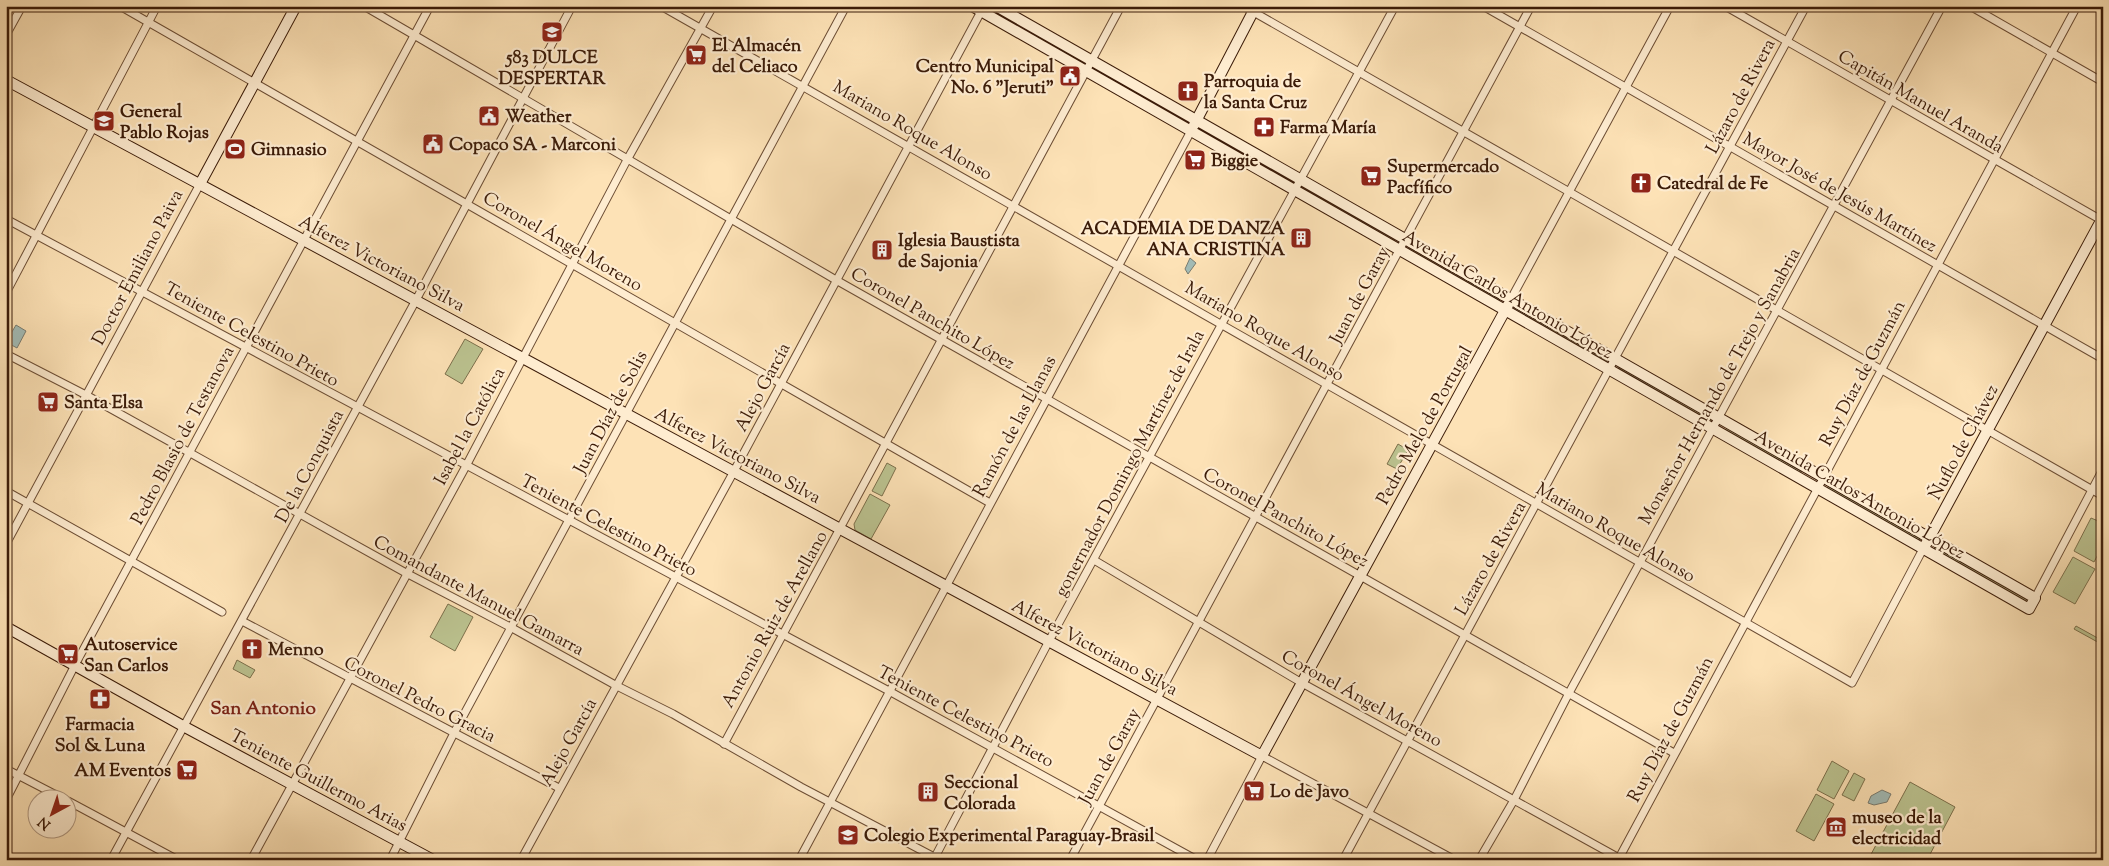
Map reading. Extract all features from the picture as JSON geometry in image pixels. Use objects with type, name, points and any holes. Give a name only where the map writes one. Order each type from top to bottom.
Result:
[{"type":"street","points":[[6,36],[22,6]]},
{"type":"street","name":"Coronel Ángel Moreno","points":[[120,6],[990,503]]},
{"type":"street","points":[[6,293],[157,6]]},
{"type":"street","name":"Doctor Emiliano Paiva","points":[[6,544],[296,6]]},
{"type":"street","name":"Coronel Panchito López","points":[[364,6],[836,280],[1674,753]]},
{"type":"street","name":"Pedro Blasio de Testanova","points":[[6,800],[75,665],[430,6]]},
{"type":"street","name":"De la Conquista","points":[[111,860],[182,726],[242,622],[416,300],[572,6]]},
{"type":"street","name":"Mariano Roque Alonso","points":[[661,6],[1015,205],[1852,683]]},
{"type":"street","name":"Isabel la Católica","points":[[251,860],[348,679],[466,466],[627,160],[713,6]]},
{"type":"street","name":"Juan Díaz de Solis","points":[[390,860],[454,733],[846,6]]},
{"type":"street","name":"Avenida Carlos Antonio López","points":[[979,8],[1086,73],[2029,609],[2035,598],[996,6]]},
{"type":"street","name":"Antonio Ruiz de Arellano","points":[[724,744],[1121,6]]},
{"type":"street","points":[[1243,6],[1255,9],[1359,72],[2103,496]]},
{"type":"street","name":"gonernador Domingo Martínez de Irala","points":[[937,859],[1049,641],[1395,6]]},
{"type":"street","name":"Mayor José de Jesús Martínez","points":[[1483,6],[2103,359]]},
{"type":"street","name":"Juan de Garay","points":[[1070,860],[1098,804],[1158,700],[1530,6]]},
{"type":"street","name":"Pedro Melo de Portugal","points":[[1207,860],[1670,6]]},
{"type":"street","name":"Capitán Manuel Aranda","points":[[1725,6],[2102,219]]},
{"type":"street","name":"Lázaro de Rivera","points":[[1343,860],[1806,6]]},
{"type":"street","name":"Monseñor Hernando de Trejo y Sanabria","points":[[1479,860],[1514,800],[1569,693],[1942,6]]},
{"type":"street","points":[[1970,6],[2103,82]]},
{"type":"street","name":"Ruy Díaz de Guzmán","points":[[1618,859],[2077,6]]},
{"type":"street","name":"Alejo García","points":[[520,860],[617,686],[781,383],[909,145],[979,8]]},
{"type":"street","name":"Ramón de las Llanas","points":[[799,860],[1255,9]]},
{"type":"street","name":"Alferez Victoriano Silva","points":[[6,80],[1455,860]]},
{"type":"street","name":"Teniente Celestino Prieto","points":[[6,219],[781,635],[889,691],[1197,860]]},
{"type":"street","name":"Ñuflo de Chávez","points":[[1852,683],[2102,219]]},
{"type":"street","name":"Comandante Manuel Gamarra","points":[[6,354],[86,395],[406,573],[673,714],[724,744],[937,859]]},
{"type":"street","points":[[2035,598],[2103,469]]},
{"type":"street","points":[[6,491],[222,612]]},
{"type":"street","name":"Coronel Ángel Moreno","points":[[1094,560],[1200,620],[1302,683],[1618,859]]},
{"type":"street","name":"Coronel Pedro Gracia","points":[[242,622],[560,788]]},
{"type":"street","name":"Teniente Guillermo Arias","points":[[6,627],[182,726],[433,860]]},
{"type":"street","points":[[6,769],[42,788]]},
{"type":"street","points":[[78,806],[178,860]]},
{"type":"green space","points":[[994,11],[1080,61],[1081,64],[992,13]]},
{"type":"green space","points":[[1094,70],[1186,120],[1186,123]]},
{"type":"green space","points":[[1202,130],[1290,179],[1290,182],[1200,131]]},
{"type":"green space","points":[[1307,190],[1394,239],[1395,242],[1305,191]]},
{"type":"green space","points":[[1410,248],[1499,298],[1500,301],[1408,249]]},
{"type":"green space","points":[[1516,308],[1607,360],[1607,362],[1514,309]]},
{"type":"green space","points":[[465,339],[483,349],[462,384],[445,374]]},
{"type":"green space","points":[[1618,368],[1711,419],[1712,422]]},
{"type":"green space","points":[[1727,428],[1801,471],[1801,473],[1725,430]]},
{"type":"green space","points":[[1398,444],[1408,450],[1397,469],[1387,464]]},
{"type":"green space","points":[[887,463],[896,468],[882,496],[872,491]]},
{"type":"green space","points":[[1829,486],[1921,539],[1918,540],[1827,488]]},
{"type":"green space","points":[[870,494],[890,505],[871,539],[855,530],[854,524]]},
{"type":"green space","points":[[2091,518],[2103,523],[2103,545],[2094,562],[2074,551]]},
{"type":"green space","points":[[1935,546],[2029,600],[2028,603],[1934,550]]},
{"type":"green space","points":[[2073,557],[2095,569],[2075,604],[2053,592]]},
{"type":"green space","points":[[448,604],[473,617],[455,651],[430,637]]},
{"type":"green space","points":[[2076,626],[2103,641],[2103,645],[2074,629]]},
{"type":"green space","points":[[237,660],[255,670],[250,678],[233,669]]},
{"type":"green space","points":[[1832,761],[1849,771],[1834,799],[1817,790]]},
{"type":"green space","points":[[1854,773],[1865,779],[1854,801],[1842,795]]},
{"type":"green space","points":[[1910,782],[1955,807],[1927,860],[1872,860],[1869,858]]},
{"type":"green space","points":[[1816,794],[1834,804],[1814,841],[1796,831]]},
{"type":"water","points":[[1190,258],[1196,263],[1188,274],[1185,269]]},
{"type":"water","points":[[16,325],[26,331],[17,348],[6,342]]},
{"type":"water","points":[[1882,790],[1891,794],[1887,802],[1874,805],[1868,803],[1871,796]]},
{"type":"place","name":"583 DULCE DESPERTAR","points":[[552,32]]},
{"type":"place","name":"El Almacén del Celiaco","points":[[696,55]]},
{"type":"place","name":"Centro Municipal No. 6 \"Jeruti\"","points":[[1070,76]]},
{"type":"place","name":"Parroquia de la Santa Cruz","points":[[1188,91]]},
{"type":"place","name":"Weather","points":[[489,116]]},
{"type":"place","name":"General Pablo Rojas","points":[[104,121]]},
{"type":"place","name":"Farma María","points":[[1264,127]]},
{"type":"place","name":"Copaco SA - Marconi","points":[[433,144]]},
{"type":"place","name":"Gimnasio","points":[[235,149]]},
{"type":"place","name":"Biggie","points":[[1195,160]]},
{"type":"place","name":"Supermercado Pacfífico","points":[[1371,176]]},
{"type":"place","name":"Catedral de Fe","points":[[1641,183]]},
{"type":"place","name":"ACADEMIA DE DANZA ANA CRISTINA","points":[[1301,238]]},
{"type":"place","name":"Iglesia Baustista de Sajonia","points":[[882,250]]},
{"type":"place","name":"Santa Elsa","points":[[48,402]]},
{"type":"place","name":"Menno","points":[[252,649]]},
{"type":"place","name":"Autoservice San Carlos","points":[[68,654]]},
{"type":"place","name":"Farmacia Sol & Luna","points":[[100,699]]},
{"type":"place","name":"AM Eventos","points":[[187,770]]},
{"type":"place","name":"Lo de Javo","points":[[1254,791]]},
{"type":"place","name":"Seccional Colorada","points":[[928,792]]},
{"type":"place","name":"museo de la electricidad","points":[[1836,827]]},
{"type":"place","name":"Colegio Experimental Paraguay-Brasil","points":[[848,835]]},
{"type":"district","name":"San Antonio","points":[[263,707]]}]
